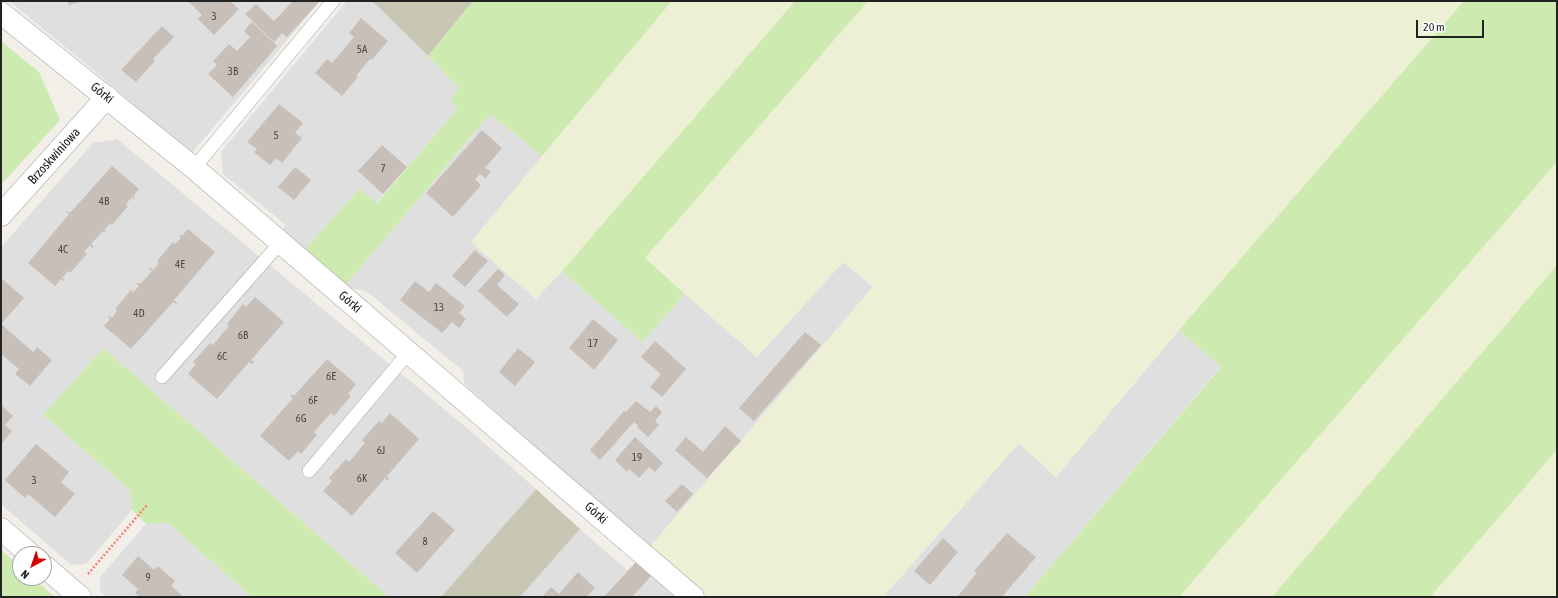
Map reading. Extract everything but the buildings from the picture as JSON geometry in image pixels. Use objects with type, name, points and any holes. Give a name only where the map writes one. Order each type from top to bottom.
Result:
[{"type":"street","name":"Górki","points":[[1,13],[194,168],[693,597]]},
{"type":"street","name":"Brzoskwiniowa","points":[[1,215],[107,97]]},
{"type":"street","points":[[1,529],[21,546]]},
{"type":"street","points":[[52,573],[77,594]]},
{"type":"lane","points":[[194,168],[333,1]]},
{"type":"lane","points":[[162,377],[281,242]]},
{"type":"lane","points":[[309,471],[409,352]]},
{"type":"path","points":[[77,594],[147,505]]},
{"type":"shaded area","points":[[9,1],[320,1],[191,154],[86,64]]},
{"type":"shaded area","points":[[347,1],[372,1],[460,88],[458,108],[376,203],[359,189],[303,252],[280,233],[286,225],[223,174],[221,152]]},
{"type":"shaded area","points":[[372,1],[473,1],[428,56]]},
{"type":"shaded area","points":[[672,1],[795,1],[562,271],[536,299],[471,242]]},
{"type":"shaded area","points":[[868,1],[1464,1],[1179,330],[1056,477],[1019,443],[883,597],[705,597],[648,549],[873,287],[843,262],[757,357],[645,258]]},
{"type":"shaded area","points":[[490,114],[542,156],[471,242],[536,299],[562,271],[642,342],[685,294],[757,357],[843,262],[873,287],[648,549],[464,383],[463,371],[366,291],[344,287]]},
{"type":"shaded area","points":[[117,139],[467,428],[536,489],[441,597],[389,597],[103,348],[43,415],[130,490],[132,510],[86,564],[71,565],[52,548],[52,546],[49,546],[1,504],[1,247],[93,143]]},
{"type":"shaded area","points":[[1557,162],[1557,265],[1272,597],[1179,597]]},
{"type":"shaded area","points":[[1179,330],[1221,366],[1025,597],[883,597],[1019,443],[1056,477]]},
{"type":"shaded area","points":[[1557,450],[1557,597],[1430,597]]},
{"type":"shaded area","points":[[536,489],[580,529],[520,597],[441,597]]},
{"type":"shaded area","points":[[167,522],[252,597],[107,597],[100,591],[100,577],[146,524]]},
{"type":"shaded area","points":[[580,529],[627,570],[637,561],[679,597],[520,597]]},
{"type":"green space","points":[[473,1],[672,1],[542,156],[490,114],[344,287],[303,252],[359,189],[377,203],[458,108],[450,100],[459,88],[428,56]]},
{"type":"green space","points":[[795,1],[868,1],[645,258],[685,294],[642,342],[562,271]]},
{"type":"green space","points":[[1464,1],[1557,1],[1557,162],[1179,597],[1025,597],[1221,367],[1179,330]]},
{"type":"green space","points":[[1,41],[39,72],[60,120],[1,185]]},
{"type":"green space","points":[[1557,265],[1557,450],[1430,597],[1272,597]]},
{"type":"green space","points":[[103,348],[389,597],[252,597],[167,522],[146,524],[132,510],[130,490],[43,415]]},
{"type":"green space","points":[[1,550],[12,560],[12,586],[42,586],[55,597],[1,597]]}]
